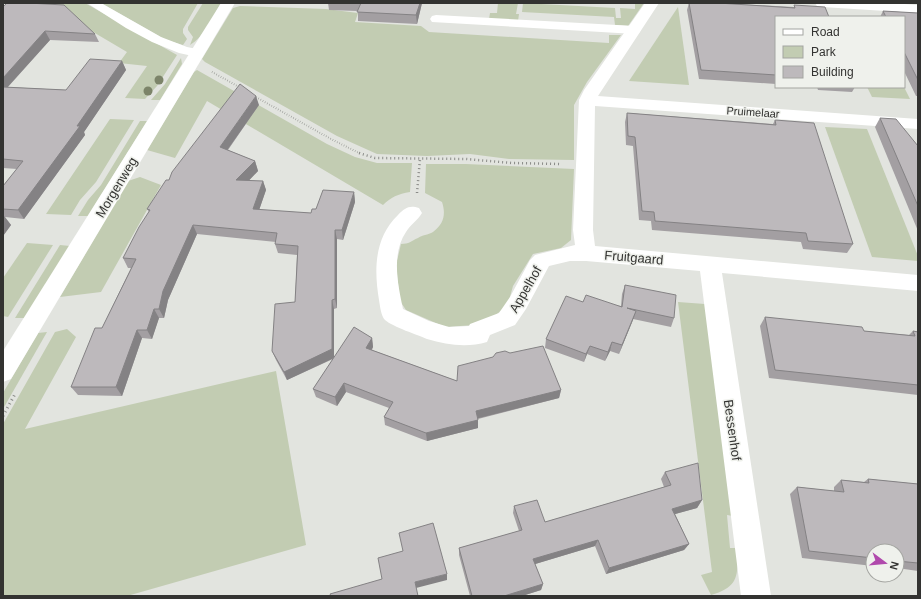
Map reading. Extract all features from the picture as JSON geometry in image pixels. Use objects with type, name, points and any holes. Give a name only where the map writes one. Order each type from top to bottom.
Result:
[{"type":"street","name":"Morgenweg","points":[[3,372],[228,3]]},
{"type":"street","name":"Fruitgaard","points":[[652,3],[635,30],[592,90],[588,100],[584,165],[583,230],[586,253],[918,283]]},
{"type":"street","points":[[822,3],[918,9]]},
{"type":"street","name":"Pruimelaar","points":[[588,100],[918,124]]},
{"type":"street","name":"Appelhof","points":[[412,213],[398,228],[388,246],[386,284],[393,314],[423,328],[449,336],[479,335],[478,330],[507,320],[518,303],[536,266],[542,260],[570,253],[586,253]]},
{"type":"street","name":"Bessenhof","points":[[710,263],[756,596]]},
{"type":"lane","points":[[93,3],[160,41],[183,51],[194,58]]},
{"type":"lane","points":[[436,19],[635,30]]},
{"type":"path","points":[[194,58],[208,70],[242,89]]},
{"type":"path","points":[[249,93],[331,139],[366,156],[420,159],[466,159],[512,164],[584,165]]},
{"type":"path","points":[[412,213],[418,190],[420,159]]},
{"type":"green space","points":[[44,3],[85,3],[177,55],[157,86],[145,99],[125,98],[147,66],[119,63],[127,52]]},
{"type":"green space","points":[[101,3],[198,3],[183,29],[183,33],[187,39],[183,45],[166,40]]},
{"type":"green space","points":[[203,3],[221,3],[204,32],[190,45],[193,37],[188,30],[188,27]]},
{"type":"green space","points":[[498,3],[518,3],[516,14],[519,14],[518,21],[489,19],[490,13],[497,13]]},
{"type":"green space","points":[[523,3],[615,8],[616,18],[621,18],[620,8],[635,9],[635,3],[644,3],[628,26],[615,25],[614,17],[522,12]]},
{"type":"green space","points":[[240,6],[326,9],[358,13],[355,22],[421,26],[429,32],[609,43],[609,35],[621,35],[587,82],[574,105],[574,160],[509,159],[470,154],[427,156],[377,154],[337,136],[202,59],[233,8]]},
{"type":"green space","points":[[678,7],[689,85],[629,81]]},
{"type":"green space","points":[[181,58],[182,64],[160,100],[151,100],[165,84]]},
{"type":"green space","points":[[197,70],[327,144],[355,157],[377,163],[412,163],[410,192],[395,196],[383,205],[207,101],[175,158],[147,150],[194,72]]},
{"type":"green space","points":[[868,88],[904,88],[910,99],[872,97]]},
{"type":"green space","points":[[110,119],[134,120],[96,182],[80,200],[71,215],[46,214]]},
{"type":"green space","points":[[140,121],[147,121],[88,216],[78,216],[88,200],[101,185]]},
{"type":"green space","points":[[825,127],[867,129],[918,256],[918,261],[872,257]]},
{"type":"green space","points":[[426,164],[466,164],[574,169],[571,240],[561,248],[533,254],[513,286],[508,304],[496,315],[475,325],[445,327],[406,310],[400,301],[396,265],[401,244],[408,243],[433,232],[440,226],[444,215],[442,202],[425,193]]},
{"type":"green space","points":[[140,177],[161,185],[101,292],[60,297],[128,181]]},
{"type":"green space","points":[[27,243],[53,245],[8,317],[3,316],[3,278]]},
{"type":"green space","points":[[60,245],[70,246],[25,318],[15,318]]},
{"type":"green space","points":[[678,302],[705,304],[733,516],[727,515],[730,548],[737,548],[737,572],[735,578],[727,588],[711,595],[701,575],[712,572]]},
{"type":"green space","points":[[67,329],[76,337],[25,429],[276,371],[306,545],[127,596],[3,596],[3,424],[55,332]]},
{"type":"green space","points":[[47,332],[3,409],[3,393],[38,333]]},
{"type":"building","points":[[7,3],[64,5],[95,34],[45,31],[3,78],[3,7]]},
{"type":"building","points":[[361,3],[420,3],[416,15],[357,12]]},
{"type":"building","points":[[689,3],[718,3],[795,8],[794,5],[825,7],[829,16],[775,16],[775,75],[701,70]]},
{"type":"building","points":[[883,11],[918,13],[918,80],[905,54],[905,16],[886,16]]},
{"type":"building","points":[[90,59],[122,61],[77,126],[80,126],[18,210],[3,209],[3,186],[23,161],[3,159],[3,87],[66,90]]},
{"type":"building","points":[[240,84],[256,96],[220,147],[255,161],[236,180],[263,181],[253,209],[311,213],[312,209],[316,209],[323,190],[354,192],[342,230],[335,230],[335,299],[332,300],[332,349],[284,372],[272,351],[275,304],[295,302],[298,246],[275,244],[277,233],[193,225],[163,291],[159,309],[154,309],[147,330],[137,330],[116,387],[71,387],[95,328],[102,328],[136,259],[123,258],[139,227],[150,210],[147,209],[166,180],[169,180],[172,172]]},
{"type":"building","points":[[627,113],[776,125],[775,120],[814,123],[853,244],[808,241],[806,233],[655,221],[654,212],[642,211],[635,137],[628,136]]},
{"type":"building","points":[[880,118],[896,119],[918,146],[918,206]]},
{"type":"building","points":[[625,285],[676,295],[674,318],[627,308],[636,311],[622,345],[612,342],[608,352],[590,346],[586,354],[546,339],[566,296],[583,302],[586,295],[622,307]]},
{"type":"building","points":[[765,317],[862,327],[864,331],[915,336],[913,331],[918,332],[918,385],[775,370]]},
{"type":"building","points":[[354,327],[372,338],[366,348],[457,381],[458,366],[493,357],[496,353],[505,351],[510,353],[543,346],[561,390],[476,411],[478,420],[426,433],[384,417],[393,402],[344,383],[335,397],[313,389]]},
{"type":"building","points":[[698,463],[702,500],[672,509],[689,544],[609,568],[598,540],[533,559],[543,584],[504,596],[472,596],[459,548],[522,530],[514,506],[537,500],[545,522],[671,485],[665,472]]},
{"type":"building","points":[[868,479],[918,484],[918,563],[905,562],[905,543],[865,543],[865,557],[809,551],[797,487],[844,492],[841,480],[869,483]]},
{"type":"building","points":[[433,523],[447,574],[415,582],[418,596],[331,596],[330,594],[382,579],[378,558],[403,551],[399,533]]}]
